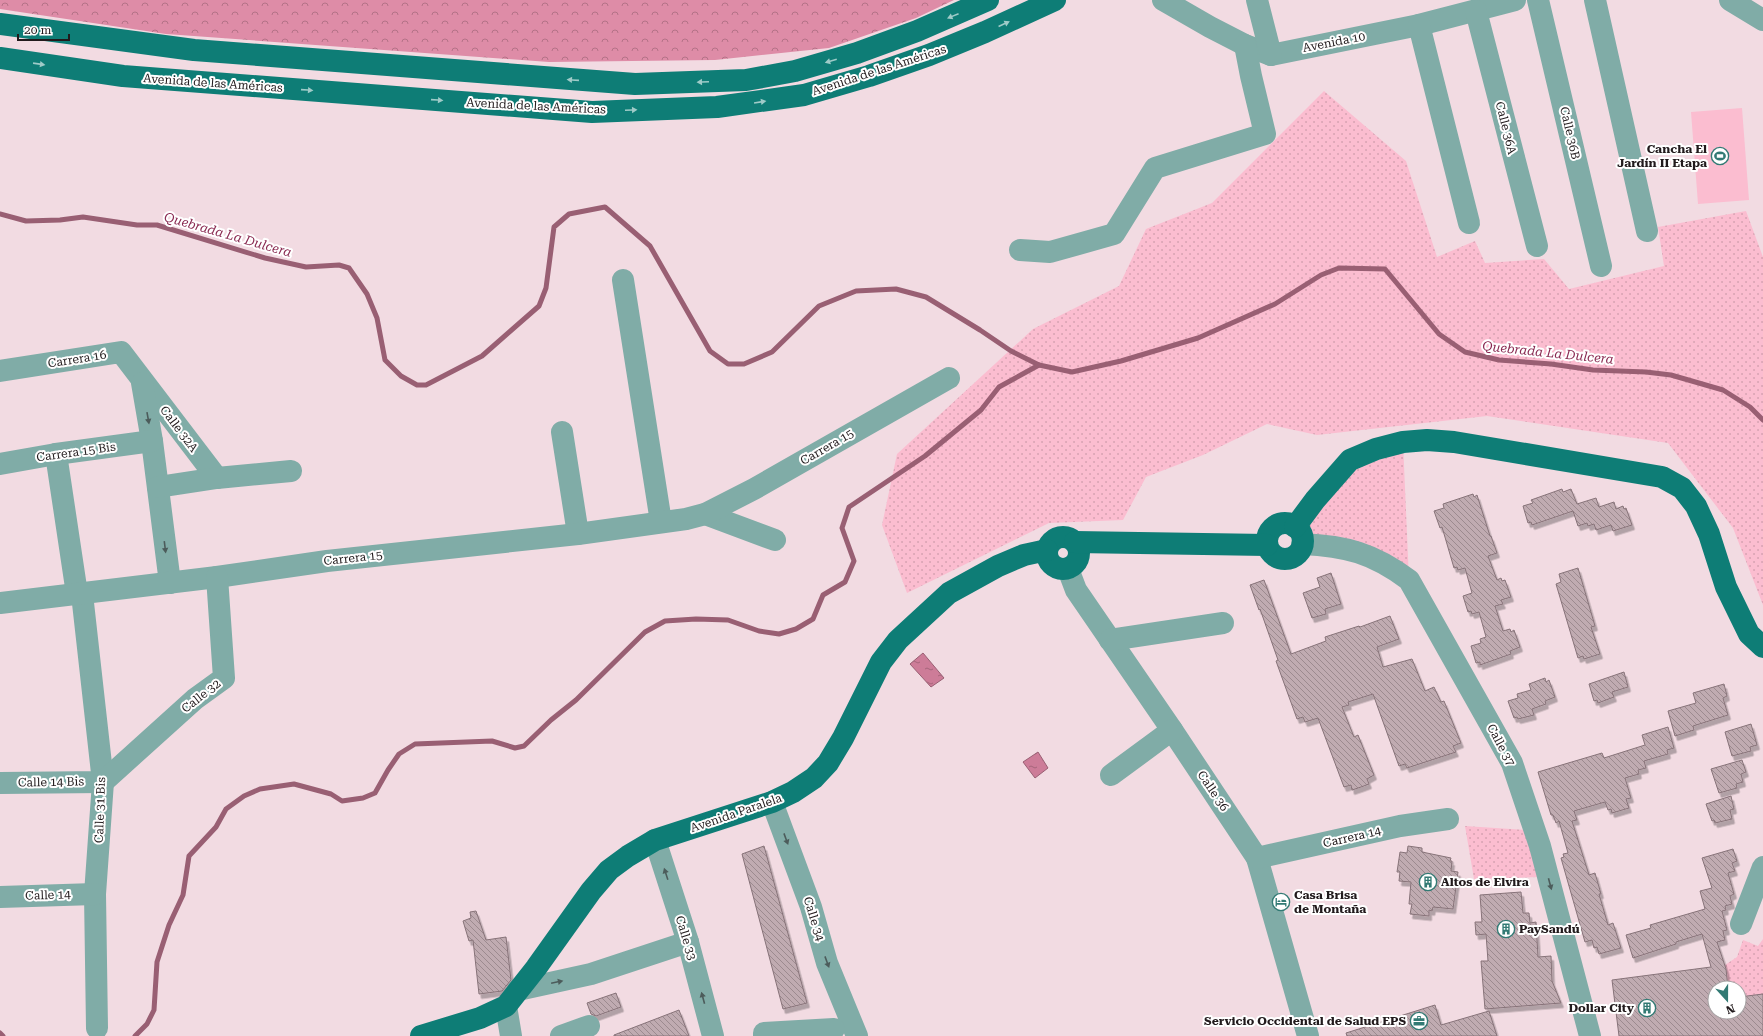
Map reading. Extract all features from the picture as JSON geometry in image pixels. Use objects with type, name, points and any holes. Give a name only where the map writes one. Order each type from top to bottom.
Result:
[{"type":"main road","name":"Avenida de las Américas","points":[[0,24],[194,50],[635,84],[746,80],[795,71],[857,53],[917,31],[988,0]]},
{"type":"main road","name":"Avenida de las Américas","points":[[0,58],[123,76],[592,112],[717,107],[804,94],[869,76],[929,55],[985,32],[1055,0]]},
{"type":"main road","points":[[1299,536],[1289,524],[1282,524],[1275,526],[1270,531],[1267,537],[1267,545],[1275,556],[1282,559],[1290,558],[1295,555],[1299,536],[1315,500],[1350,460],[1376,449],[1402,442],[1428,440],[1454,442],[1662,477],[1682,488],[1696,506],[1709,534],[1726,587],[1749,634],[1763,647]]},
{"type":"main road","points":[[1063,537],[1070,538],[1075,542],[1079,548],[1080,556],[1077,563],[1068,568],[1056,568],[1051,564],[1047,557],[1047,550],[1050,543],[1063,537]]},
{"type":"main road","points":[[1075,542],[1267,545]]},
{"type":"main road","name":"Avenida Paralela","points":[[421,1036],[480,1018],[512,998],[536,968],[591,891],[609,870],[655,840],[772,802],[793,792],[814,778],[828,762],[843,738],[881,662],[898,640],[949,593],[998,566],[1024,555],[1047,550]]},
{"type":"street","points":[[1163,0],[1245,45],[1271,55]]},
{"type":"street","points":[[1257,0],[1271,55]]},
{"type":"street","name":"Avenida 10","points":[[1271,55],[1419,25],[1514,0]]},
{"type":"street","name":"Calle 36B","points":[[1538,0],[1601,266]]},
{"type":"street","points":[[1595,0],[1647,231]]},
{"type":"street","points":[[1730,0],[1763,20]]},
{"type":"street","name":"Calle 36A","points":[[1476,11],[1537,246]]},
{"type":"street","points":[[1419,25],[1469,223]]},
{"type":"street","points":[[1020,250],[1050,252],[1114,234],[1155,168],[1266,134],[1251,76],[1245,45]]},
{"type":"street","points":[[623,280],[661,522]]},
{"type":"street","name":"Carrera 16","points":[[0,371],[120,352],[141,379]]},
{"type":"street","name":"Carrera 15","points":[[0,603],[217,577],[327,561],[578,534],[686,519],[705,514],[754,489],[949,378]]},
{"type":"street","points":[[141,379],[152,441],[170,583]]},
{"type":"street","name":"Calle 32A","points":[[141,379],[216,478]]},
{"type":"street","points":[[562,432],[578,534]]},
{"type":"street","name":"Carrera 15 Bis","points":[[0,464],[56,454],[152,441]]},
{"type":"street","name":"Calle 31 Bis","points":[[56,454],[80,594],[103,782],[95,894],[97,1028]]},
{"type":"street","points":[[158,487],[216,478],[291,471]]},
{"type":"street","points":[[705,514],[775,540]]},
{"type":"street","name":"Calle 37","points":[[1299,536],[1328,546],[1363,553],[1390,565],[1409,580],[1512,763],[1540,846],[1590,1036]]},
{"type":"street","name":"Calle 36","points":[[1068,568],[1076,590],[1257,858],[1308,1036]]},
{"type":"street","name":"Calle 32","points":[[103,782],[195,700],[224,678],[217,577]]},
{"type":"street","points":[[1110,640],[1223,623]]},
{"type":"street","points":[[1111,775],[1155,741],[1172,730]]},
{"type":"street","name":"Calle 14 Bis","points":[[0,783],[103,782]]},
{"type":"street","name":"Calle 34","points":[[772,802],[811,907],[827,963],[857,1036]]},
{"type":"street","name":"Carrera 14","points":[[1257,858],[1400,826],[1448,819]]},
{"type":"street","name":"Calle 33","points":[[655,840],[688,942],[713,1036]]},
{"type":"street","points":[[1741,924],[1763,868]]},
{"type":"street","name":"Calle 14","points":[[0,897],[95,894]]},
{"type":"street","points":[[511,1036],[512,998],[688,942]]},
{"type":"street","points":[[561,1036],[589,1026]]},
{"type":"street","points":[[764,1036],[764,1033],[834,1029]]},
{"type":"shaded area","points":[[1324,91],[1406,161],[1437,257],[1475,241],[1485,263],[1544,259],[1569,289],[1664,266],[1658,227],[1746,211],[1763,257],[1763,605],[1733,528],[1668,443],[1487,416],[1317,435],[1267,424],[1203,455],[1146,477],[1123,520],[1049,523],[907,593],[882,525],[897,454],[1033,329],[1119,286],[1146,229],[1212,203]]},
{"type":"shaded area","name":"Cancha El Jardín II Etapa","points":[[1742,108],[1749,200],[1698,204],[1691,112]]},
{"type":"shaded area","points":[[1403,442],[1409,580],[1302,538],[1315,500],[1350,460]]},
{"type":"shaded area","points":[[1465,826],[1527,830],[1540,877],[1474,879]]},
{"type":"shaded area","points":[[1763,939],[1763,994],[1747,996],[1747,980],[1727,980],[1725,965],[1737,957],[1743,940],[1758,946]]},
{"type":"green space","points":[[0,0],[954,0],[916,18],[829,48],[715,60],[549,62],[166,34],[0,9]]},
{"type":"water","points":[[923,653],[944,678],[931,687],[910,664]]},
{"type":"water","points":[[1038,752],[1048,768],[1035,778],[1023,762]]},
{"type":"building","points":[[1562,489],[1563,492],[1571,489],[1577,504],[1596,498],[1599,507],[1614,502],[1616,509],[1623,506],[1624,509],[1626,508],[1632,525],[1613,531],[1611,525],[1596,530],[1594,524],[1588,526],[1587,523],[1578,526],[1573,511],[1532,525],[1531,522],[1528,523],[1523,506],[1533,503],[1531,500]]},
{"type":"building","points":[[1473,494],[1474,497],[1477,495],[1497,553],[1488,556],[1497,580],[1501,578],[1502,581],[1505,580],[1511,597],[1501,600],[1503,604],[1495,606],[1503,631],[1510,629],[1511,632],[1514,630],[1520,647],[1510,651],[1511,654],[1480,665],[1480,662],[1476,663],[1471,646],[1481,643],[1480,639],[1486,637],[1479,612],[1472,614],[1471,611],[1468,612],[1463,596],[1472,593],[1465,568],[1458,570],[1457,567],[1454,568],[1442,527],[1440,528],[1434,511],[1444,508],[1443,504]]},
{"type":"building","points":[[1578,568],[1595,626],[1591,627],[1600,654],[1584,659],[1583,656],[1578,658],[1556,584],[1561,582],[1559,574]]},
{"type":"building","points":[[1331,573],[1341,604],[1325,609],[1326,614],[1312,618],[1303,593],[1320,587],[1317,578]]},
{"type":"building","points":[[1264,580],[1291,654],[1326,641],[1325,637],[1359,626],[1360,627],[1390,616],[1399,639],[1377,647],[1383,667],[1412,659],[1425,691],[1434,687],[1441,702],[1444,701],[1461,743],[1453,746],[1456,752],[1407,768],[1405,764],[1399,766],[1373,694],[1348,702],[1349,705],[1342,707],[1354,737],[1358,735],[1374,775],[1367,779],[1369,784],[1352,790],[1351,785],[1344,787],[1318,718],[1305,722],[1303,717],[1297,719],[1276,661],[1278,660],[1250,585]]},
{"type":"building","points":[[1624,672],[1628,687],[1612,692],[1614,697],[1598,703],[1597,700],[1594,701],[1589,684]]},
{"type":"building","points":[[1545,678],[1546,682],[1549,680],[1555,697],[1545,701],[1546,704],[1532,709],[1534,715],[1518,719],[1517,717],[1514,718],[1508,701],[1518,698],[1517,694],[1531,690],[1529,684]]},
{"type":"building","points":[[1724,684],[1727,696],[1723,698],[1728,715],[1693,726],[1694,730],[1675,736],[1668,711],[1696,703],[1693,693]]},
{"type":"building","points":[[1751,724],[1757,745],[1750,747],[1751,751],[1732,756],[1725,732]]},
{"type":"building","points":[[1668,727],[1674,748],[1667,750],[1668,754],[1644,761],[1646,768],[1638,770],[1639,774],[1625,778],[1631,798],[1626,799],[1629,808],[1612,813],[1611,809],[1608,810],[1605,802],[1574,811],[1577,820],[1572,821],[1589,875],[1595,873],[1601,894],[1599,894],[1608,925],[1613,923],[1621,948],[1599,954],[1597,947],[1594,948],[1592,940],[1585,942],[1561,858],[1564,857],[1563,854],[1568,853],[1559,821],[1556,823],[1553,815],[1551,815],[1538,772],[1602,753],[1604,758],[1645,745],[1642,735]]},
{"type":"building","points":[[1742,760],[1746,772],[1741,774],[1743,782],[1736,784],[1737,788],[1719,793],[1711,769]]},
{"type":"building","points":[[1731,796],[1734,809],[1730,810],[1732,819],[1715,823],[1714,820],[1712,821],[1706,804]]},
{"type":"building","points":[[764,846],[807,1003],[783,1009],[742,854]]},
{"type":"building","name":"Altos de Elvira","points":[[1408,846],[1422,848],[1422,852],[1451,858],[1451,871],[1458,872],[1453,909],[1433,907],[1432,911],[1429,910],[1429,916],[1410,914],[1412,904],[1409,904],[1411,882],[1399,881],[1400,872],[1397,872],[1400,852],[1407,853]]},
{"type":"building","points":[[1733,849],[1737,861],[1732,863],[1735,871],[1728,873],[1734,894],[1730,896],[1732,904],[1725,906],[1726,910],[1722,911],[1727,930],[1723,931],[1725,940],[1717,942],[1726,969],[1727,980],[1707,980],[1707,1020],[1747,1020],[1747,996],[1763,994],[1763,1036],[1619,1036],[1612,980],[1711,967],[1702,934],[1633,958],[1626,935],[1651,928],[1650,925],[1705,909],[1700,891],[1712,888],[1702,858]]},
{"type":"building","points":[[1521,892],[1523,913],[1529,913],[1530,923],[1536,922],[1538,957],[1551,956],[1552,981],[1561,1003],[1485,1009],[1481,961],[1488,961],[1486,934],[1476,935],[1475,922],[1482,922],[1480,895]]},
{"type":"building","points":[[476,911],[486,940],[506,937],[511,980],[502,991],[479,994],[473,940],[469,941],[463,921],[471,918],[470,912]]},
{"type":"building","points":[[616,993],[621,1007],[596,1016],[591,1014],[587,1003]]},
{"type":"building","points":[[1435,1005],[1441,1025],[1489,1011],[1497,1036],[1347,1036],[1346,1033]]},
{"type":"building","points":[[679,1010],[689,1036],[614,1036],[614,1035]]},
{"type":"waterway","name":"Quebrada La Dulcera","points":[[0,214],[26,221],[60,220],[83,217],[137,225],[157,225],[265,258],[306,267],[339,265],[349,268],[367,294],[377,318],[385,360],[401,376],[417,385],[426,385],[482,356],[539,306],[546,288],[554,227],[569,214],[605,207],[650,246],[710,351],[728,364],[744,364],[772,352],[819,306],[856,291],[896,289],[926,297],[1011,351],[1039,365],[1072,372],[1121,361],[1198,338],[1275,304],[1321,275],[1339,268],[1385,269],[1439,334],[1465,352],[1499,360],[1551,364],[1593,370],[1646,372],[1671,375],[1723,390],[1750,407],[1763,420]]},
{"type":"waterway","points":[[135,1036],[147,1024],[154,1010],[157,962],[169,925],[183,895],[189,856],[216,827],[226,809],[244,796],[260,789],[294,784],[331,794],[342,801],[363,798],[375,793],[399,754],[415,744],[492,741],[515,748],[524,746],[551,720],[576,700],[645,632],[665,621],[696,619],[728,620],[759,631],[779,634],[796,629],[813,619],[823,595],[845,582],[854,561],[842,528],[849,507],[925,456],[981,410],[999,387],[1039,365]]},
{"type":"waterway","points":[[0,1033],[3,1036]]},
{"type":"place","name":"Cancha El Jardín II Etapa","points":[[1720,156]]},
{"type":"place","name":"Altos de Elvira","points":[[1428,882]]},
{"type":"place","name":"Casa Brisa de Montaña","points":[[1281,902]]},
{"type":"place","name":"PaySandú","points":[[1506,929]]},
{"type":"place","name":"Dollar City","points":[[1647,1008]]},
{"type":"place","name":"Servicio Occidental de Salud EPS","points":[[1419,1021]]}]
